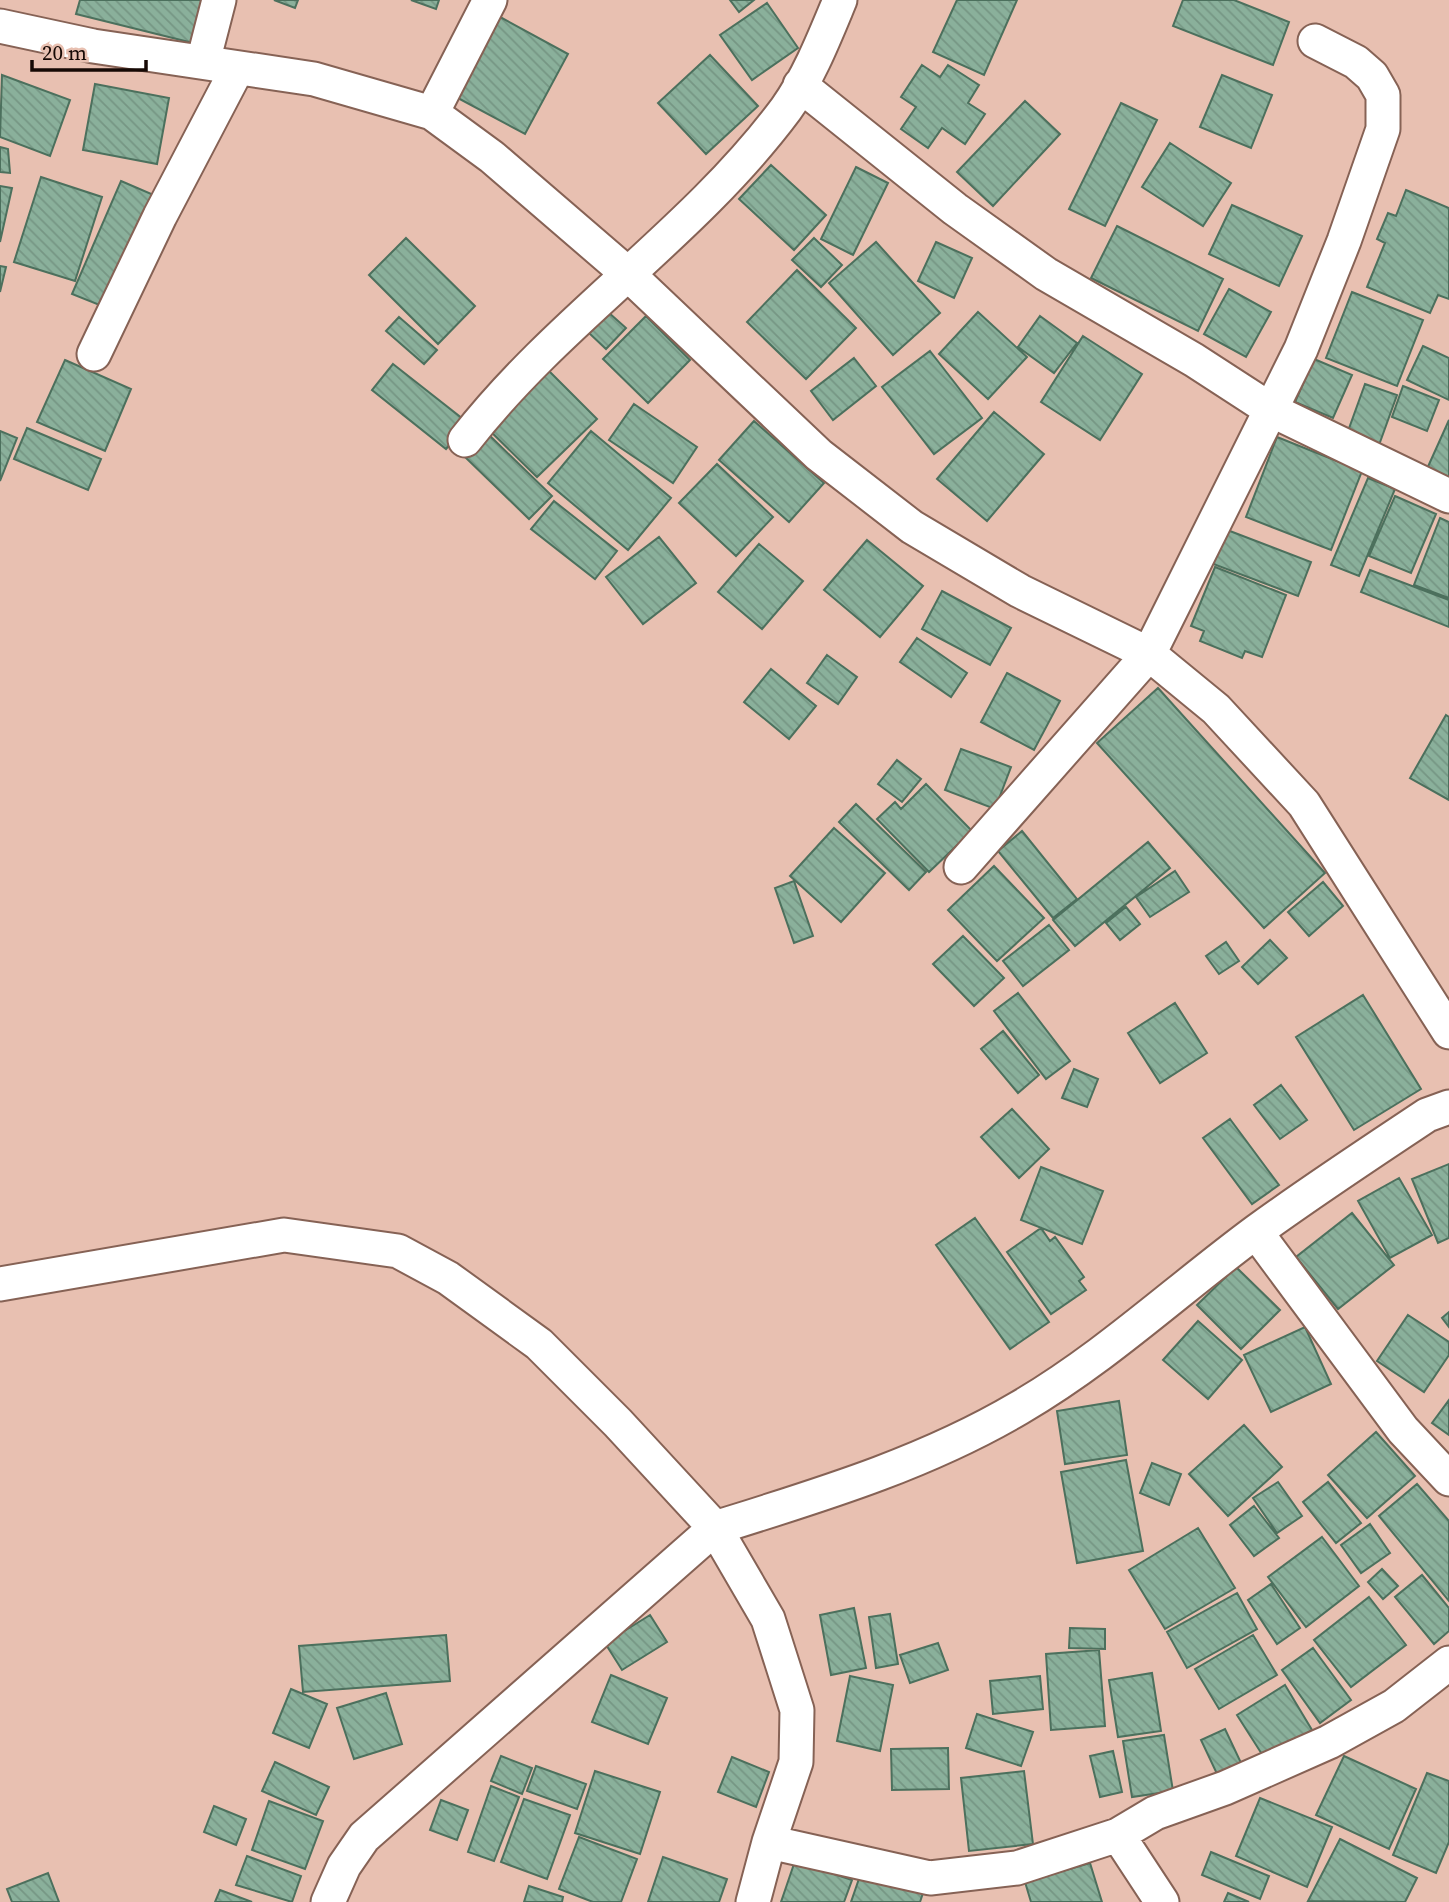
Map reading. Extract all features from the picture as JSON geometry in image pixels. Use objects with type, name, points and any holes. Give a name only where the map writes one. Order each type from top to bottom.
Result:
[{"type":"street","points":[[203,62],[219,0]]},
{"type":"street","points":[[432,113],[491,0]]},
{"type":"street","points":[[465,440],[493,403],[565,331],[629,275],[710,196],[787,107],[841,0]]},
{"type":"street","points":[[0,26],[93,46],[314,79],[432,113],[492,157],[629,275],[819,455],[912,527],[1020,591],[1149,654],[1216,709],[1304,804],[1449,1032]]},
{"type":"street","points":[[961,867],[1149,654],[1301,349],[1327,286],[1383,129],[1383,95],[1372,76],[1356,62],[1315,41]]},
{"type":"street","points":[[94,354],[153,228],[237,69]]},
{"type":"street","points":[[800,85],[915,178],[1046,274],[1194,360],[1271,410],[1449,496]]},
{"type":"street","points":[[328,1902],[344,1866],[364,1837],[715,1528],[888,1472],[941,1450],[1021,1408],[1113,1346],[1256,1231],[1427,1115],[1449,1107]]},
{"type":"street","points":[[1256,1231],[1403,1430],[1449,1479]]},
{"type":"street","points":[[0,1284],[284,1235],[346,1241],[398,1251],[448,1278],[539,1344],[618,1423],[715,1528],[768,1619],[797,1710],[796,1762],[769,1842],[753,1902]]},
{"type":"street","points":[[769,1842],[930,1878],[1017,1868],[1118,1835],[1155,1813],[1225,1788],[1329,1742],[1394,1706],[1449,1663]]},
{"type":"street","points":[[1118,1835],[1162,1902]]},
{"type":"building","points":[[80,0],[203,0],[193,43],[76,14]]},
{"type":"building","points":[[274,0],[298,0],[295,8]]},
{"type":"building","points":[[411,0],[439,0],[436,9]]},
{"type":"building","points":[[730,0],[754,0],[739,12]]},
{"type":"building","points":[[957,0],[1017,0],[984,75],[933,52]]},
{"type":"building","points":[[1183,0],[1234,0],[1289,22],[1273,65],[1173,26]]},
{"type":"building","points":[[767,3],[798,48],[752,80],[720,35]]},
{"type":"building","points":[[500,17],[568,54],[525,134],[456,97]]},
{"type":"building","points":[[710,55],[758,106],[706,154],[658,103]]},
{"type":"building","points":[[922,65],[940,77],[948,65],[979,85],[968,103],[985,114],[965,144],[942,128],[928,148],[901,129],[916,107],[901,97]]},
{"type":"building","points":[[2,75],[70,100],[50,156],[0,137]]},
{"type":"building","points":[[1222,75],[1272,95],[1251,148],[1200,127]]},
{"type":"building","points":[[95,84],[169,98],[157,164],[83,150]]},
{"type":"building","points":[[1025,101],[1060,134],[993,206],[957,172]]},
{"type":"building","points":[[1121,103],[1157,120],[1105,226],[1069,209]]},
{"type":"building","points":[[1170,143],[1231,183],[1203,226],[1142,187]]},
{"type":"building","points":[[0,147],[8,149],[10,173],[0,172]]},
{"type":"building","points":[[771,165],[826,215],[794,250],[739,199]]},
{"type":"building","points":[[856,167],[888,183],[853,255],[821,239]]},
{"type":"building","points":[[41,177],[102,197],[75,281],[14,262]]},
{"type":"building","points":[[121,181],[156,196],[107,308],[72,294]]},
{"type":"building","points":[[0,186],[12,188],[0,242]]},
{"type":"building","points":[[1406,190],[1449,208],[1449,299],[1438,295],[1430,313],[1367,287],[1385,243],[1377,239],[1388,213],[1396,216]]},
{"type":"building","points":[[1232,205],[1302,236],[1279,286],[1209,254]]},
{"type":"building","points":[[1117,226],[1223,279],[1198,331],[1091,278]]},
{"type":"building","points":[[406,238],[475,306],[438,344],[369,275]]},
{"type":"building","points":[[814,238],[842,265],[821,287],[792,260]]},
{"type":"building","points":[[876,242],[940,313],[893,355],[829,283]]},
{"type":"building","points":[[936,242],[972,258],[954,298],[918,281]]},
{"type":"building","points":[[0,266],[6,267],[0,292]]},
{"type":"building","points":[[797,270],[856,328],[806,379],[747,322]]},
{"type":"building","points":[[1229,289],[1271,312],[1246,357],[1204,334]]},
{"type":"building","points":[[1352,292],[1423,320],[1397,386],[1326,358]]},
{"type":"building","points":[[608,312],[626,328],[606,349],[589,333]]},
{"type":"building","points":[[978,312],[1027,357],[988,399],[939,354]]},
{"type":"building","points":[[646,316],[690,360],[648,403],[603,359]]},
{"type":"building","points":[[1040,316],[1077,343],[1054,373],[1018,347]]},
{"type":"building","points":[[399,317],[437,350],[424,364],[386,331]]},
{"type":"building","points":[[1083,336],[1142,374],[1100,440],[1041,402]]},
{"type":"building","points":[[1423,346],[1449,358],[1449,400],[1407,380]]},
{"type":"building","points":[[930,351],[982,418],[934,454],[882,387]]},
{"type":"building","points":[[854,358],[876,386],[833,420],[811,391]]},
{"type":"building","points":[[1314,359],[1352,375],[1333,418],[1295,402]]},
{"type":"building","points":[[65,360],[131,389],[105,451],[37,422]]},
{"type":"building","points":[[393,364],[468,423],[446,449],[372,390]]},
{"type":"building","points":[[543,365],[597,419],[537,477],[484,425]]},
{"type":"building","points":[[1365,384],[1397,395],[1379,445],[1347,434]]},
{"type":"building","points":[[1403,386],[1439,400],[1427,431],[1392,417]]},
{"type":"building","points":[[634,404],[697,447],[673,483],[609,440]]},
{"type":"building","points":[[994,412],[1044,454],[987,521],[937,479]]},
{"type":"building","points":[[1449,420],[1449,481],[1426,471]]},
{"type":"building","points":[[754,421],[824,483],[789,522],[719,460]]},
{"type":"building","points":[[27,428],[101,459],[88,490],[14,459]]},
{"type":"building","points":[[0,431],[17,438],[0,481]]},
{"type":"building","points":[[591,431],[671,498],[628,550],[548,483]]},
{"type":"building","points":[[488,434],[552,496],[529,519],[465,457]]},
{"type":"building","points":[[1277,437],[1362,471],[1331,550],[1246,517]]},
{"type":"building","points":[[717,464],[773,517],[736,556],[679,503]]},
{"type":"building","points":[[1368,478],[1395,489],[1359,576],[1331,565]]},
{"type":"building","points":[[1395,496],[1436,514],[1411,573],[1369,556]]},
{"type":"building","points":[[554,501],[617,551],[595,579],[531,529]]},
{"type":"building","points":[[1440,518],[1449,522],[1449,598],[1414,585]]},
{"type":"building","points":[[1222,528],[1311,562],[1298,596],[1208,562]]},
{"type":"building","points":[[659,537],[696,583],[643,624],[606,577]]},
{"type":"building","points":[[867,540],[923,586],[880,637],[824,590]]},
{"type":"building","points":[[759,544],[803,581],[762,629],[718,592]]},
{"type":"building","points":[[1215,567],[1286,595],[1262,657],[1245,651],[1242,658],[1200,641],[1204,631],[1191,626]]},
{"type":"building","points":[[1370,570],[1449,600],[1449,627],[1361,592]]},
{"type":"building","points":[[942,591],[1011,628],[990,665],[922,629]]},
{"type":"building","points":[[917,638],[967,673],[951,697],[900,662]]},
{"type":"building","points":[[827,655],[857,677],[838,704],[807,683]]},
{"type":"building","points":[[771,669],[816,706],[789,739],[744,702]]},
{"type":"building","points":[[1007,673],[1060,701],[1034,750],[981,722]]},
{"type":"building","points":[[1158,688],[1325,873],[1264,928],[1097,743]]},
{"type":"building","points":[[1446,715],[1449,717],[1449,800],[1410,778]]},
{"type":"building","points":[[961,749],[1011,767],[995,809],[945,790]]},
{"type":"building","points":[[897,760],[921,779],[902,802],[878,784]]},
{"type":"building","points":[[926,784],[972,831],[929,872],[877,819],[895,802],[901,809]]},
{"type":"building","points":[[856,804],[926,872],[909,890],[839,822]]},
{"type":"building","points":[[834,828],[885,873],[841,922],[790,876]]},
{"type":"building","points":[[1022,831],[1077,899],[1053,918],[998,851]]},
{"type":"building","points":[[1148,842],[1170,868],[1075,946],[1053,920]]},
{"type":"building","points":[[994,866],[1044,918],[997,961],[948,910]]},
{"type":"building","points":[[1175,871],[1189,892],[1150,917],[1136,897]]},
{"type":"building","points":[[794,881],[813,936],[794,943],[775,888]]},
{"type":"building","points":[[1323,882],[1343,906],[1309,936],[1288,912]]},
{"type":"building","points":[[1126,907],[1140,924],[1120,940],[1106,923]]},
{"type":"building","points":[[1049,925],[1069,950],[1023,986],[1003,961]]},
{"type":"building","points":[[963,936],[1004,978],[974,1006],[933,964]]},
{"type":"building","points":[[1270,940],[1287,958],[1258,984],[1242,967]]},
{"type":"building","points":[[1226,942],[1239,961],[1219,974],[1206,956]]},
{"type":"building","points":[[1018,993],[1070,1061],[1046,1079],[994,1011]]},
{"type":"building","points":[[1363,995],[1421,1089],[1354,1130],[1296,1037]]},
{"type":"building","points":[[1175,1003],[1207,1053],[1160,1083],[1128,1033]]},
{"type":"building","points":[[1003,1031],[1039,1075],[1018,1093],[981,1049]]},
{"type":"building","points":[[1074,1069],[1098,1079],[1087,1107],[1062,1098]]},
{"type":"building","points":[[1281,1085],[1307,1120],[1280,1139],[1254,1105]]},
{"type":"building","points":[[1012,1109],[1049,1149],[1019,1178],[981,1137]]},
{"type":"building","points":[[1230,1119],[1279,1185],[1252,1204],[1203,1138]]},
{"type":"building","points":[[1449,1164],[1449,1238],[1438,1243],[1412,1179]]},
{"type":"building","points":[[1041,1167],[1103,1191],[1082,1244],[1021,1220]]},
{"type":"building","points":[[1399,1178],[1432,1235],[1390,1258],[1358,1201]]},
{"type":"building","points":[[1352,1213],[1394,1265],[1338,1309],[1296,1257]]},
{"type":"building","points":[[975,1218],[1049,1322],[1010,1349],[936,1245]]},
{"type":"building","points":[[1041,1228],[1050,1241],[1055,1237],[1084,1277],[1079,1281],[1086,1290],[1051,1314],[1007,1252]]},
{"type":"building","points":[[1236,1267],[1280,1310],[1241,1349],[1197,1305]]},
{"type":"building","points":[[1449,1312],[1449,1327],[1442,1318]]},
{"type":"building","points":[[1408,1315],[1449,1342],[1449,1355],[1424,1392],[1377,1361]]},
{"type":"building","points":[[1198,1321],[1242,1360],[1208,1399],[1163,1360]]},
{"type":"building","points":[[1305,1327],[1331,1384],[1271,1412],[1244,1355]]},
{"type":"building","points":[[1449,1400],[1449,1435],[1432,1423]]},
{"type":"building","points":[[1119,1401],[1127,1455],[1065,1464],[1057,1411]]},
{"type":"building","points":[[1244,1425],[1282,1467],[1228,1516],[1189,1474]]},
{"type":"building","points":[[1376,1432],[1415,1476],[1367,1518],[1328,1475]]},
{"type":"building","points":[[1126,1460],[1143,1551],[1077,1563],[1061,1472]]},
{"type":"building","points":[[1152,1463],[1181,1474],[1169,1505],[1140,1493]]},
{"type":"building","points":[[1278,1482],[1302,1516],[1277,1533],[1253,1498]]},
{"type":"building","points":[[1328,1482],[1361,1523],[1336,1543],[1303,1502]]},
{"type":"building","points":[[1417,1484],[1449,1521],[1449,1601],[1379,1516]]},
{"type":"building","points":[[1254,1506],[1279,1538],[1254,1556],[1230,1525]]},
{"type":"building","points":[[1370,1524],[1390,1553],[1361,1573],[1341,1545]]},
{"type":"building","points":[[1198,1528],[1235,1588],[1165,1629],[1129,1570]]},
{"type":"building","points":[[1322,1537],[1359,1586],[1306,1627],[1268,1577]]},
{"type":"building","points":[[1382,1569],[1398,1586],[1383,1599],[1368,1582]]},
{"type":"building","points":[[1422,1575],[1449,1608],[1449,1631],[1434,1644],[1395,1597]]},
{"type":"building","points":[[1271,1584],[1300,1628],[1277,1644],[1248,1600]]},
{"type":"building","points":[[1237,1593],[1257,1629],[1187,1668],[1167,1632]]},
{"type":"building","points":[[1369,1597],[1406,1645],[1351,1687],[1314,1640]]},
{"type":"building","points":[[854,1608],[866,1668],[831,1675],[820,1615]]},
{"type":"building","points":[[890,1614],[898,1664],[876,1668],[869,1617]]},
{"type":"building","points":[[650,1615],[667,1642],[622,1670],[605,1643]]},
{"type":"building","points":[[1070,1628],[1105,1629],[1105,1649],[1069,1648]]},
{"type":"building","points":[[446,1635],[450,1681],[303,1692],[299,1646]]},
{"type":"building","points":[[1253,1635],[1277,1675],[1219,1709],[1195,1669]]},
{"type":"building","points":[[938,1643],[948,1670],[910,1683],[900,1655]]},
{"type":"building","points":[[1313,1648],[1351,1700],[1320,1723],[1282,1670]]},
{"type":"building","points":[[1099,1650],[1105,1726],[1051,1730],[1046,1654]]},
{"type":"building","points":[[1152,1673],[1161,1731],[1118,1737],[1109,1680]]},
{"type":"building","points":[[611,1675],[667,1698],[648,1744],[592,1722]]},
{"type":"building","points":[[850,1676],[893,1685],[880,1751],[837,1741]]},
{"type":"building","points":[[1040,1676],[1043,1709],[993,1714],[990,1681]]},
{"type":"building","points":[[1285,1685],[1312,1730],[1265,1759],[1237,1715]]},
{"type":"building","points":[[291,1689],[327,1704],[309,1748],[273,1733]]},
{"type":"building","points":[[386,1693],[402,1744],[354,1759],[337,1708]]},
{"type":"building","points":[[977,1714],[1033,1732],[1021,1766],[966,1748]]},
{"type":"building","points":[[1225,1729],[1242,1765],[1218,1776],[1201,1740]]},
{"type":"building","points":[[1164,1735],[1173,1791],[1132,1797],[1123,1741]]},
{"type":"building","points":[[948,1748],[949,1789],[892,1790],[891,1749]]},
{"type":"building","points":[[1113,1751],[1122,1792],[1100,1797],[1090,1756]]},
{"type":"building","points":[[501,1756],[532,1768],[522,1794],[491,1781]]},
{"type":"building","points":[[1344,1756],[1416,1789],[1389,1849],[1316,1815]]},
{"type":"building","points":[[732,1757],[769,1772],[756,1807],[718,1792]]},
{"type":"building","points":[[275,1762],[329,1787],[316,1815],[262,1791]]},
{"type":"building","points":[[536,1766],[586,1784],[577,1809],[527,1791]]},
{"type":"building","points":[[595,1771],[660,1792],[640,1854],[575,1833]]},
{"type":"building","points":[[1024,1771],[1033,1844],[969,1851],[961,1778]]},
{"type":"building","points":[[1427,1773],[1449,1781],[1449,1842],[1436,1873],[1393,1855]]},
{"type":"building","points":[[491,1786],[519,1797],[494,1861],[468,1852]]},
{"type":"building","points":[[1260,1798],[1332,1827],[1307,1887],[1236,1856]]},
{"type":"building","points":[[524,1799],[570,1815],[547,1879],[501,1862]]},
{"type":"building","points":[[441,1800],[468,1810],[457,1840],[430,1830]]},
{"type":"building","points":[[269,1801],[323,1821],[305,1869],[252,1850]]},
{"type":"building","points":[[214,1806],[246,1819],[236,1845],[204,1832]]},
{"type":"building","points":[[579,1837],[637,1859],[621,1902],[593,1902],[559,1889]]},
{"type":"building","points":[[1340,1839],[1417,1878],[1405,1902],[1308,1901]]},
{"type":"building","points":[[1211,1852],[1269,1876],[1260,1899],[1202,1875]]},
{"type":"building","points":[[247,1856],[301,1876],[292,1902],[236,1885]]},
{"type":"building","points":[[663,1857],[727,1879],[719,1902],[648,1902]]},
{"type":"building","points":[[795,1861],[852,1880],[844,1902],[781,1902]]},
{"type":"building","points":[[1090,1863],[1102,1902],[1031,1902],[1025,1882]]},
{"type":"building","points":[[862,1870],[924,1890],[920,1902],[851,1902]]},
{"type":"building","points":[[48,1873],[59,1902],[12,1902],[7,1889]]},
{"type":"building","points":[[529,1886],[563,1897],[562,1902],[524,1902]]},
{"type":"building","points":[[220,1890],[252,1902],[215,1902]]},
{"type":"building","points":[[1228,1893],[1249,1902],[1224,1902]]}]
